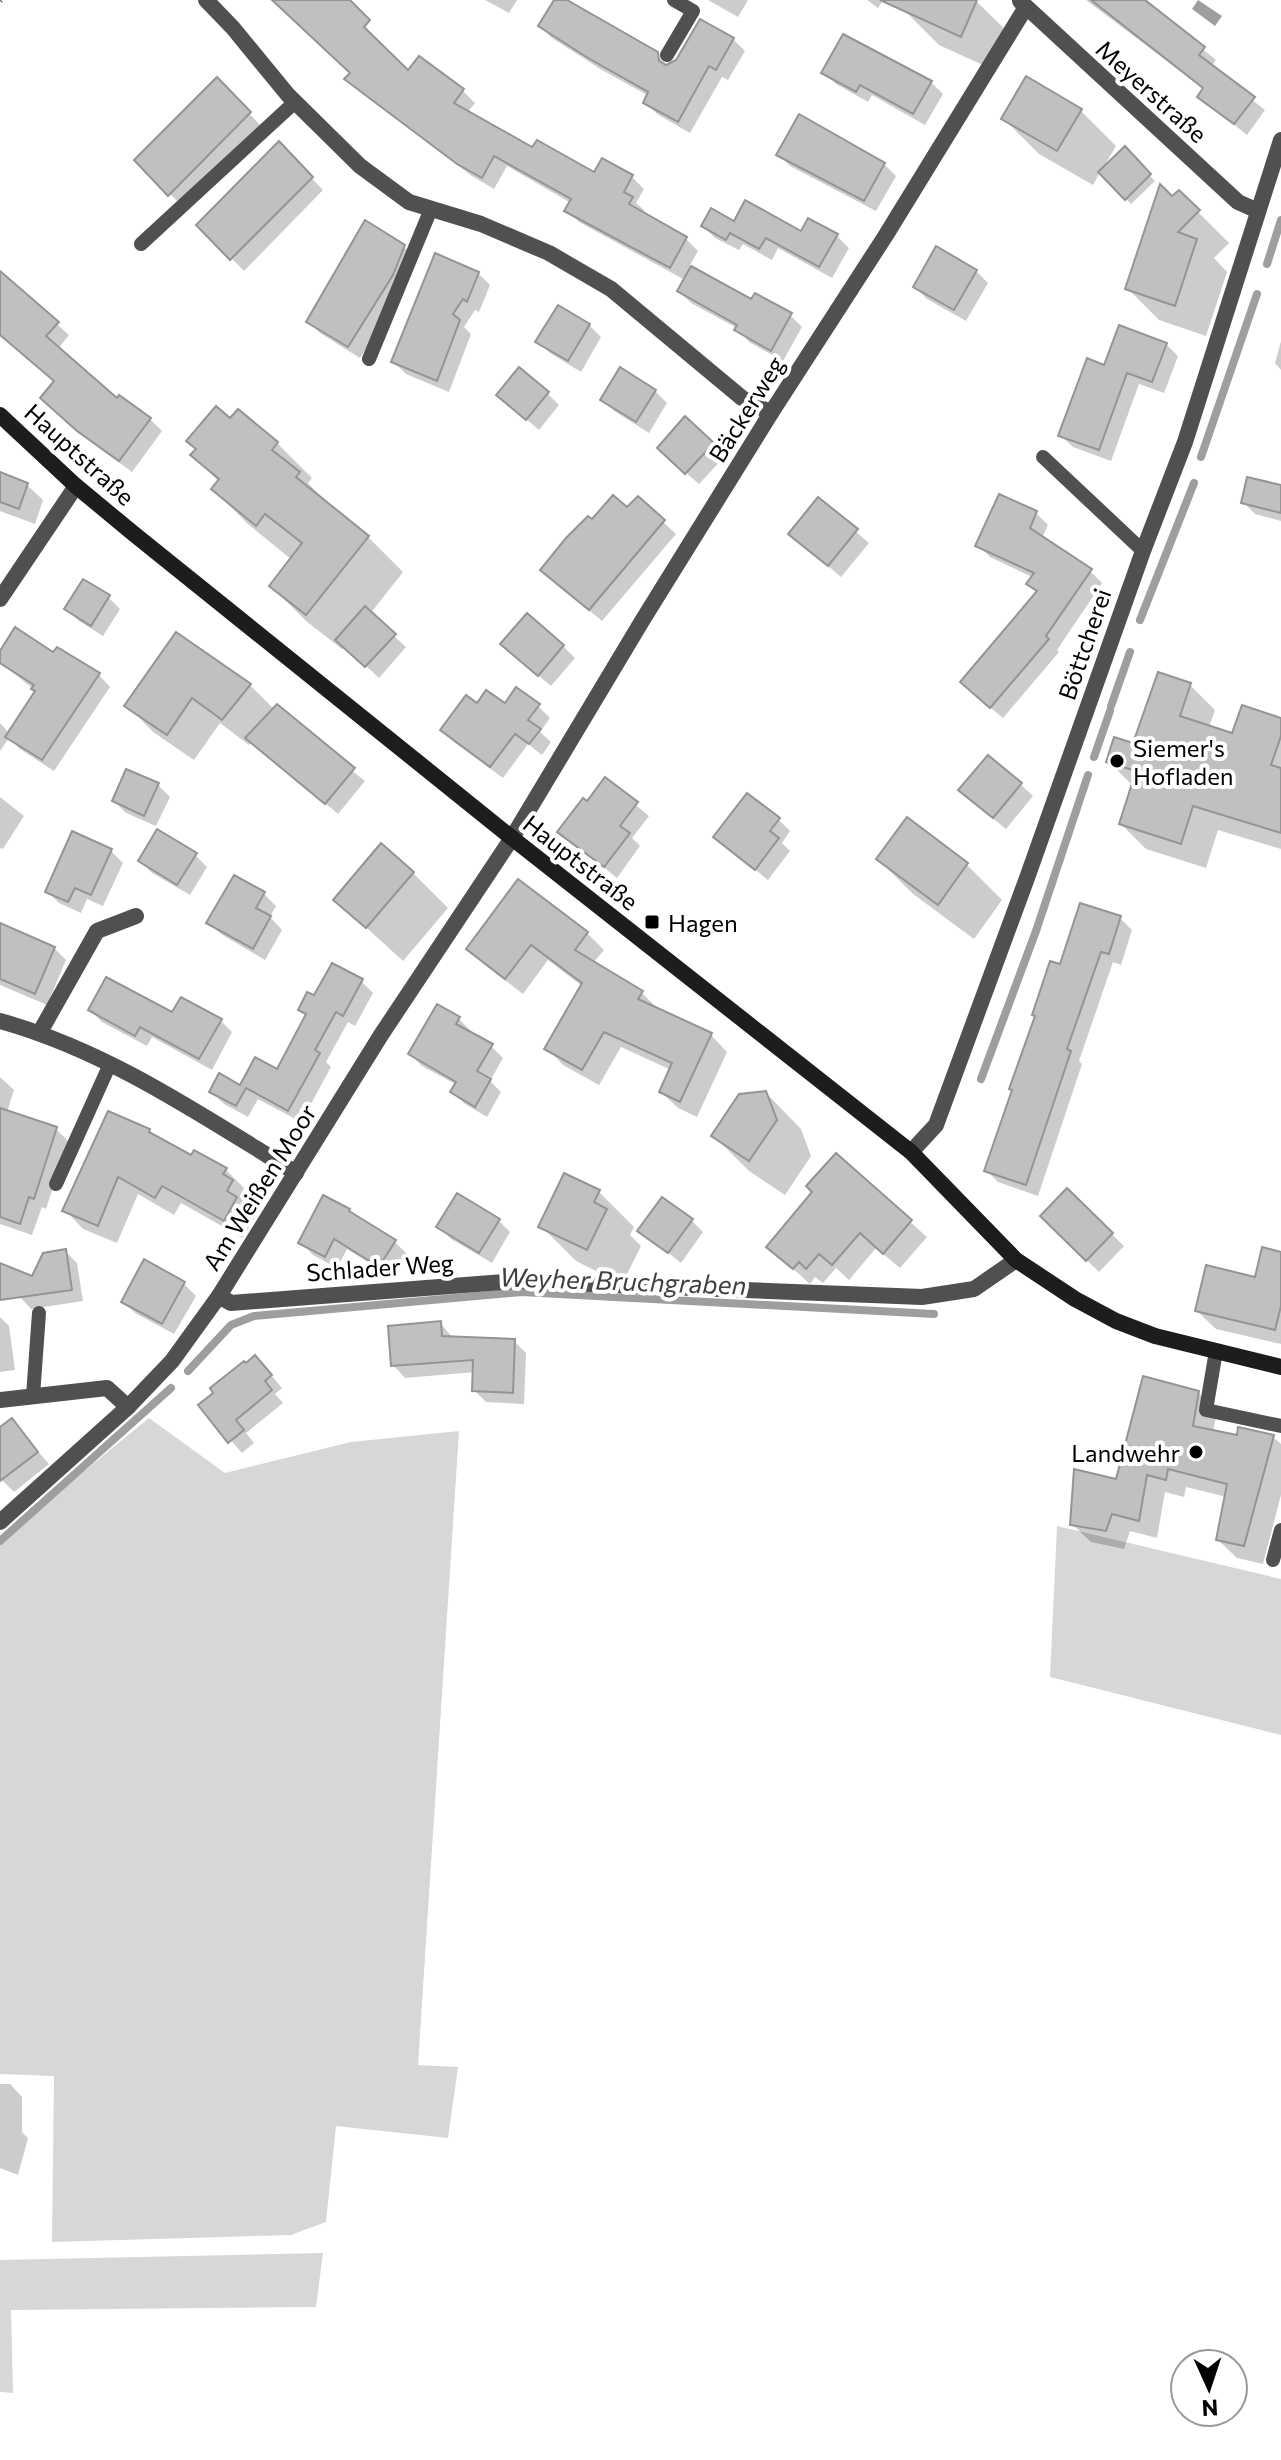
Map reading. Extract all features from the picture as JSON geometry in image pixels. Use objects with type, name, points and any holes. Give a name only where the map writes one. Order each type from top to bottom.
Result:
[{"type":"main road","name":"Hauptstraße","points":[[0,415],[76,486],[512,838],[911,1152],[1016,1260],[1075,1299],[1116,1321],[1155,1336],[1281,1367]]},
{"type":"street","points":[[206,0],[295,102],[360,166],[409,202],[481,224],[549,253],[611,289],[742,398],[771,413]]},
{"type":"street","name":"Meyerstraße","points":[[1022,4],[1238,202],[1258,211]]},
{"type":"street","name":"Bäckerweg","points":[[512,838],[771,413],[886,235],[1022,4]]},
{"type":"street","name":"Böttcherei","points":[[911,1152],[936,1125],[1027,878],[1185,442],[1281,140]]},
{"type":"street","points":[[0,599],[76,486]]},
{"type":"street","name":"Am Weißen Moor","points":[[0,1522],[128,1407],[172,1361],[219,1296],[381,1035],[512,838]]},
{"type":"street","points":[[40,1032],[97,931],[136,916]]},
{"type":"street","points":[[0,1021],[40,1032],[135,1075],[296,1173]]},
{"type":"street","name":"Schlader Weg","points":[[219,1296],[231,1303],[516,1281],[922,1297],[974,1289],[1016,1260]]},
{"type":"street","points":[[0,1400],[107,1388],[128,1407]]},
{"type":"lane","points":[[667,55],[693,11],[674,0]]},
{"type":"lane","points":[[141,244],[295,102]]},
{"type":"lane","points":[[369,359],[431,209]]},
{"type":"lane","points":[[1043,457],[1143,551]]},
{"type":"lane","points":[[56,1184],[110,1064]]},
{"type":"lane","points":[[33,1396],[39,1313]]},
{"type":"lane","points":[[1216,1351],[1206,1410],[1281,1426]]},
{"type":"lane","points":[[1273,1560],[1281,1530]]},
{"type":"shaded area","points":[[1198,0],[1222,16],[1215,26],[1192,9]]},
{"type":"shaded area","points":[[149,1418],[225,1473],[351,1442],[459,1431],[418,2065],[458,2067],[448,2138],[336,2126],[326,2222],[291,2235],[52,2242],[54,2076],[0,2074],[0,1544]]},
{"type":"shaded area","points":[[1057,1526],[1281,1579],[1281,1735],[1050,1677]]},
{"type":"shaded area","points":[[323,2253],[316,2307],[11,2310],[13,2393],[0,2392],[0,2260]]},
{"type":"building","points":[[272,0],[350,0],[370,20],[364,27],[408,70],[419,56],[464,89],[454,103],[532,147],[537,140],[594,172],[602,158],[633,175],[624,192],[633,197],[629,204],[687,237],[670,268],[564,211],[571,199],[494,156],[482,178],[457,164],[344,79],[350,73]]},
{"type":"building","points":[[554,0],[567,0],[658,52],[659,61],[666,65],[676,60],[700,19],[734,38],[716,70],[709,66],[678,122],[643,103],[648,92],[538,26]]},
{"type":"building","points":[[880,0],[977,0],[961,37]]},
{"type":"building","points":[[1091,0],[1145,0],[1205,47],[1199,55],[1255,97],[1234,124],[1197,97],[1203,88]]},
{"type":"building","points":[[843,34],[932,81],[913,114],[860,85],[856,92],[821,73]]},
{"type":"building","points":[[1026,76],[1082,109],[1057,151],[1001,119]]},
{"type":"building","points":[[217,77],[251,112],[168,196],[134,160]]},
{"type":"building","points":[[799,114],[885,163],[864,201],[776,155]]},
{"type":"building","points":[[279,141],[313,177],[230,260],[196,225]]},
{"type":"building","points":[[1125,146],[1151,174],[1125,200],[1098,172]]},
{"type":"building","points":[[1160,184],[1172,196],[1179,190],[1200,210],[1178,232],[1197,239],[1175,306],[1125,289]]},
{"type":"building","points":[[745,200],[801,231],[808,218],[838,234],[819,267],[766,238],[759,249],[730,233],[726,240],[701,226],[711,208],[734,221]]},
{"type":"building","points":[[365,220],[405,245],[393,275],[348,347],[306,322]]},
{"type":"building","points":[[936,246],[977,270],[954,310],[913,287]]},
{"type":"building","points":[[435,253],[479,272],[467,302],[463,299],[453,314],[460,320],[437,381],[391,362]]},
{"type":"building","points":[[691,266],[751,299],[755,293],[792,313],[771,351],[734,330],[737,325],[677,291]]},
{"type":"building","points":[[0,271],[59,322],[46,336],[117,398],[119,395],[151,418],[119,461],[77,431],[40,398],[54,381],[0,335]]},
{"type":"building","points":[[558,305],[590,324],[568,361],[535,342]]},
{"type":"building","points":[[1119,325],[1167,343],[1152,382],[1127,373],[1099,450],[1058,436],[1087,358],[1104,365]]},
{"type":"building","points":[[519,367],[549,392],[526,420],[496,395]]},
{"type":"building","points":[[620,367],[656,390],[636,422],[600,400]]},
{"type":"building","points":[[216,406],[230,418],[238,409],[278,442],[272,450],[300,472],[296,477],[369,536],[306,615],[269,586],[302,543],[265,514],[256,526],[211,489],[219,479],[190,455],[196,449],[186,441]]},
{"type":"building","points":[[685,416],[714,443],[685,474],[657,448]]},
{"type":"building","points":[[0,472],[28,483],[19,509],[0,502]]},
{"type":"building","points":[[1247,477],[1281,485],[1281,513],[1241,503]]},
{"type":"building","points":[[999,494],[1037,511],[1030,528],[1092,569],[1046,636],[1049,639],[990,708],[960,682],[1037,591],[1026,584],[1034,573],[975,546]]},
{"type":"building","points":[[613,495],[627,507],[638,496],[665,520],[589,610],[540,570],[566,538],[588,516],[592,519]]},
{"type":"building","points":[[818,497],[858,529],[828,566],[788,534]]},
{"type":"building","points":[[83,579],[110,595],[91,626],[64,609]]},
{"type":"building","points":[[365,606],[396,634],[365,667],[335,640]]},
{"type":"building","points":[[527,613],[564,645],[538,676],[500,644]]},
{"type":"building","points":[[15,627],[53,652],[57,647],[100,673],[42,760],[5,737],[35,691],[31,689],[34,685],[0,663],[0,651]]},
{"type":"building","points":[[176,632],[251,684],[222,720],[192,698],[167,735],[124,706]]},
{"type":"building","points":[[1158,672],[1191,683],[1180,716],[1232,733],[1242,705],[1281,718],[1281,736],[1271,765],[1281,768],[1281,833],[1193,806],[1181,844],[1119,824],[1136,771],[1106,762],[1114,737],[1133,743]]},
{"type":"building","points":[[516,687],[540,704],[528,720],[541,729],[529,744],[515,734],[490,767],[440,730],[466,695],[477,703],[486,690],[505,703]]},
{"type":"building","points":[[277,704],[355,768],[325,804],[245,738]]},
{"type":"building","points":[[988,755],[1022,783],[993,818],[958,790]]},
{"type":"building","points":[[126,769],[159,783],[144,816],[112,801]]},
{"type":"building","points":[[605,777],[638,802],[620,826],[630,833],[604,867],[557,832],[583,798],[587,801]]},
{"type":"building","points":[[747,793],[780,818],[770,831],[779,838],[755,870],[713,837]]},
{"type":"building","points":[[907,817],[968,863],[938,905],[876,859]]},
{"type":"building","points":[[157,829],[197,853],[177,885],[138,861]]},
{"type":"building","points":[[72,831],[112,849],[91,895],[75,888],[68,902],[45,892]]},
{"type":"building","points":[[381,843],[414,872],[366,928],[333,900]]},
{"type":"building","points":[[234,875],[265,892],[256,908],[271,916],[253,949],[206,923]]},
{"type":"building","points":[[518,879],[588,932],[575,950],[643,991],[638,999],[712,1033],[680,1102],[659,1092],[672,1063],[604,1032],[582,1070],[544,1049],[582,983],[531,945],[505,979],[466,949]]},
{"type":"building","points":[[1080,903],[1121,916],[1109,954],[1101,952],[1067,1049],[1071,1051],[1026,1185],[984,1171],[1012,1090],[1009,1089],[1035,1016],[1032,1015],[1050,961],[1060,964]]},
{"type":"building","points":[[0,923],[55,947],[35,994],[0,979]]},
{"type":"building","points":[[332,963],[363,979],[343,1016],[336,1012],[315,1050],[320,1053],[288,1111],[246,1088],[236,1106],[209,1092],[219,1073],[240,1085],[255,1057],[277,1069],[306,1014],[298,1010],[307,992],[314,995]]},
{"type":"building","points":[[106,977],[172,1012],[181,997],[222,1019],[199,1059],[140,1027],[135,1036],[88,1010]]},
{"type":"building","points":[[437,1004],[460,1017],[456,1024],[493,1044],[477,1071],[491,1079],[475,1107],[450,1092],[456,1082],[408,1054]]},
{"type":"building","points":[[766,1091],[777,1120],[749,1161],[711,1136],[739,1094]]},
{"type":"building","points":[[0,1108],[57,1127],[34,1199],[29,1197],[20,1224],[0,1217]]},
{"type":"building","points":[[108,1111],[150,1129],[149,1132],[191,1155],[194,1150],[227,1168],[223,1174],[233,1180],[227,1191],[237,1197],[224,1221],[162,1186],[155,1198],[118,1177],[98,1226],[62,1211]]},
{"type":"building","points":[[836,1153],[912,1220],[883,1254],[860,1233],[832,1265],[819,1254],[806,1269],[799,1262],[793,1269],[766,1247],[812,1192],[806,1186]]},
{"type":"building","points":[[564,1173],[600,1190],[594,1202],[607,1209],[587,1250],[538,1227]]},
{"type":"building","points":[[1067,1188],[1113,1233],[1086,1261],[1040,1216]]},
{"type":"building","points":[[457,1193],[500,1219],[479,1253],[436,1227]]},
{"type":"building","points":[[323,1195],[396,1240],[379,1267],[334,1239],[325,1257],[298,1243]]},
{"type":"building","points":[[662,1197],[693,1219],[668,1253],[637,1231]]},
{"type":"building","points":[[1262,1247],[1281,1252],[1281,1306],[1275,1330],[1195,1311],[1206,1265],[1255,1277]]},
{"type":"building","points":[[66,1249],[72,1290],[0,1300],[0,1263],[32,1276],[43,1253]]},
{"type":"building","points":[[144,1259],[185,1282],[162,1324],[121,1302]]},
{"type":"building","points":[[441,1321],[442,1336],[515,1339],[513,1393],[472,1391],[473,1360],[391,1366],[388,1326]]},
{"type":"building","points":[[255,1355],[272,1375],[265,1381],[272,1390],[236,1420],[244,1430],[228,1443],[198,1405],[213,1393],[210,1388]]},
{"type":"building","name":"Landwehr","points":[[1143,1376],[1199,1391],[1193,1426],[1237,1435],[1238,1427],[1274,1435],[1244,1546],[1216,1540],[1227,1484],[1168,1469],[1166,1480],[1147,1475],[1139,1521],[1112,1514],[1106,1531],[1070,1525],[1074,1469],[1116,1479]]},
{"type":"building","points":[[12,1418],[38,1452],[0,1481],[0,1427]]},
{"type":"waterway","name":"Weyher Bruchgraben","points":[[1267,264],[1281,220]]},
{"type":"waterway","name":"Weyher Bruchgraben","points":[[1201,457],[1257,294]]},
{"type":"waterway","name":"Weyher Bruchgraben","points":[[1140,620],[1194,483]]},
{"type":"waterway","name":"Weyher Bruchgraben","points":[[1111,706],[1130,652]]},
{"type":"waterway","name":"Weyher Bruchgraben","points":[[1094,757],[1110,711]]},
{"type":"waterway","name":"Weyher Bruchgraben","points":[[981,1079],[1036,931],[1088,775]]},
{"type":"waterway","name":"Weyher Bruchgraben","points":[[188,1371],[231,1325],[254,1316],[521,1292],[934,1314]]},
{"type":"waterway","name":"Weyher Bruchgraben","points":[[0,1541],[171,1388]]},
{"type":"place","name":"Siemer's Hofladen","points":[[1117,761]]},
{"type":"place","name":"Hagen","points":[[652,922]]},
{"type":"place","name":"Landwehr","points":[[1196,1452]]}]
